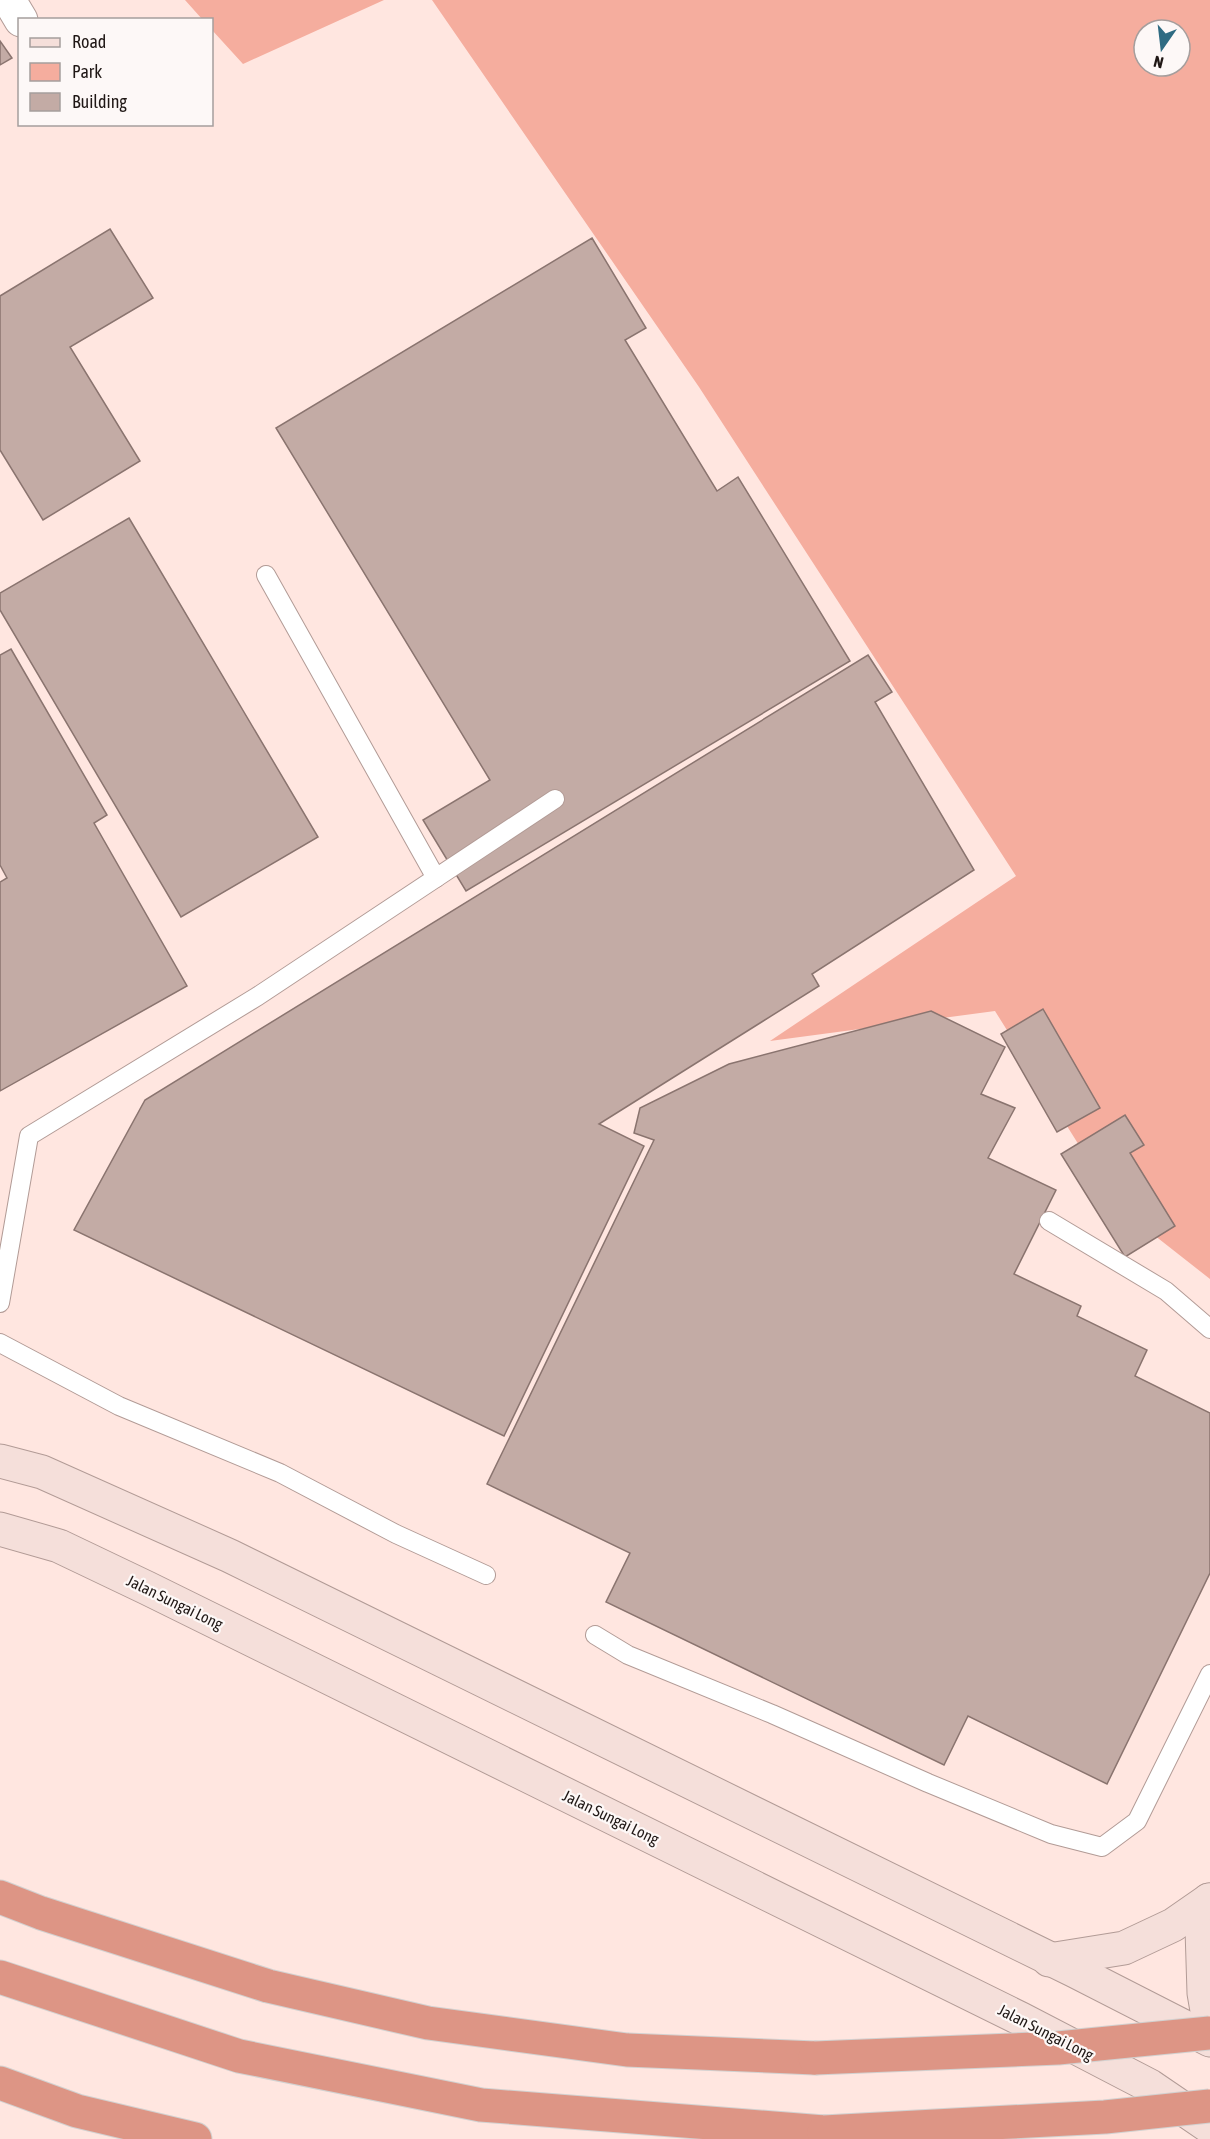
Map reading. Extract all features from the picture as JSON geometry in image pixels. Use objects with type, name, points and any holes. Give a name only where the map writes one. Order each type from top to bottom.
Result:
[{"type":"highway","points":[[0,1897],[41,1913],[268,1986],[428,2023],[627,2050],[815,2058],[1058,2048],[1210,2030]]},
{"type":"highway","points":[[0,1977],[238,2056],[481,2105],[824,2132],[1106,2117],[1210,2106]]},
{"type":"highway","points":[[0,2083],[77,2111],[195,2139]]},
{"type":"street","points":[[9,0],[20,18]]},
{"type":"street","points":[[0,1461],[42,1472],[230,1556],[1075,1971],[1210,2040]]},
{"type":"street","name":"Jalan Sungai Long","points":[[0,1529],[59,1546],[147,1588],[1021,2019],[1150,2086],[1210,2127]]},
{"type":"street","points":[[1049,1960],[1124,1948],[1173,1925],[1209,1899]]},
{"type":"street","points":[[1209,1899],[1202,1929],[1204,1994],[1210,2030]]},
{"type":"lane","points":[[266,575],[436,878]]},
{"type":"lane","points":[[0,1303],[29,1136],[258,996],[555,799]]},
{"type":"lane","points":[[1049,1221],[1167,1291],[1210,1329]]},
{"type":"lane","points":[[0,1343],[119,1406],[280,1473],[396,1534],[486,1575]]},
{"type":"lane","points":[[595,1635],[628,1656],[772,1714],[928,1783],[1051,1833],[1102,1847],[1137,1821],[1210,1674]]},
{"type":"green space","points":[[185,0],[384,0],[243,64],[213,31],[213,18],[201,18]]},
{"type":"green space","points":[[432,0],[1210,0],[1210,1279],[1117,1206],[995,1011],[770,1041],[1016,876],[699,387]]},
{"type":"building","points":[[0,41],[12,58],[0,65]]},
{"type":"building","points":[[110,229],[153,298],[70,347],[140,461],[43,520],[0,450],[0,296]]},
{"type":"building","points":[[592,238],[646,328],[625,340],[717,491],[738,477],[850,661],[466,891],[423,820],[490,780],[276,428]]},
{"type":"building","points":[[129,518],[318,837],[181,917],[0,610],[0,593]]},
{"type":"building","points":[[11,649],[107,815],[94,823],[187,986],[0,1091],[0,882],[7,878],[0,865],[0,655]]},
{"type":"building","points":[[868,655],[892,692],[875,702],[974,870],[812,974],[819,986],[599,1124],[644,1146],[504,1436],[74,1230],[145,1100]]},
{"type":"building","points":[[1043,1009],[1100,1108],[1057,1132],[1001,1034]]},
{"type":"building","points":[[931,1011],[1005,1047],[981,1094],[1015,1108],[988,1158],[1056,1190],[1014,1274],[1081,1306],[1077,1316],[1147,1350],[1135,1376],[1210,1413],[1210,1573],[1107,1784],[968,1716],[944,1765],[606,1602],[630,1553],[487,1484],[654,1140],[634,1133],[640,1108],[729,1064]]},
{"type":"building","points":[[1125,1115],[1144,1145],[1130,1153],[1175,1226],[1125,1257],[1061,1154]]}]
